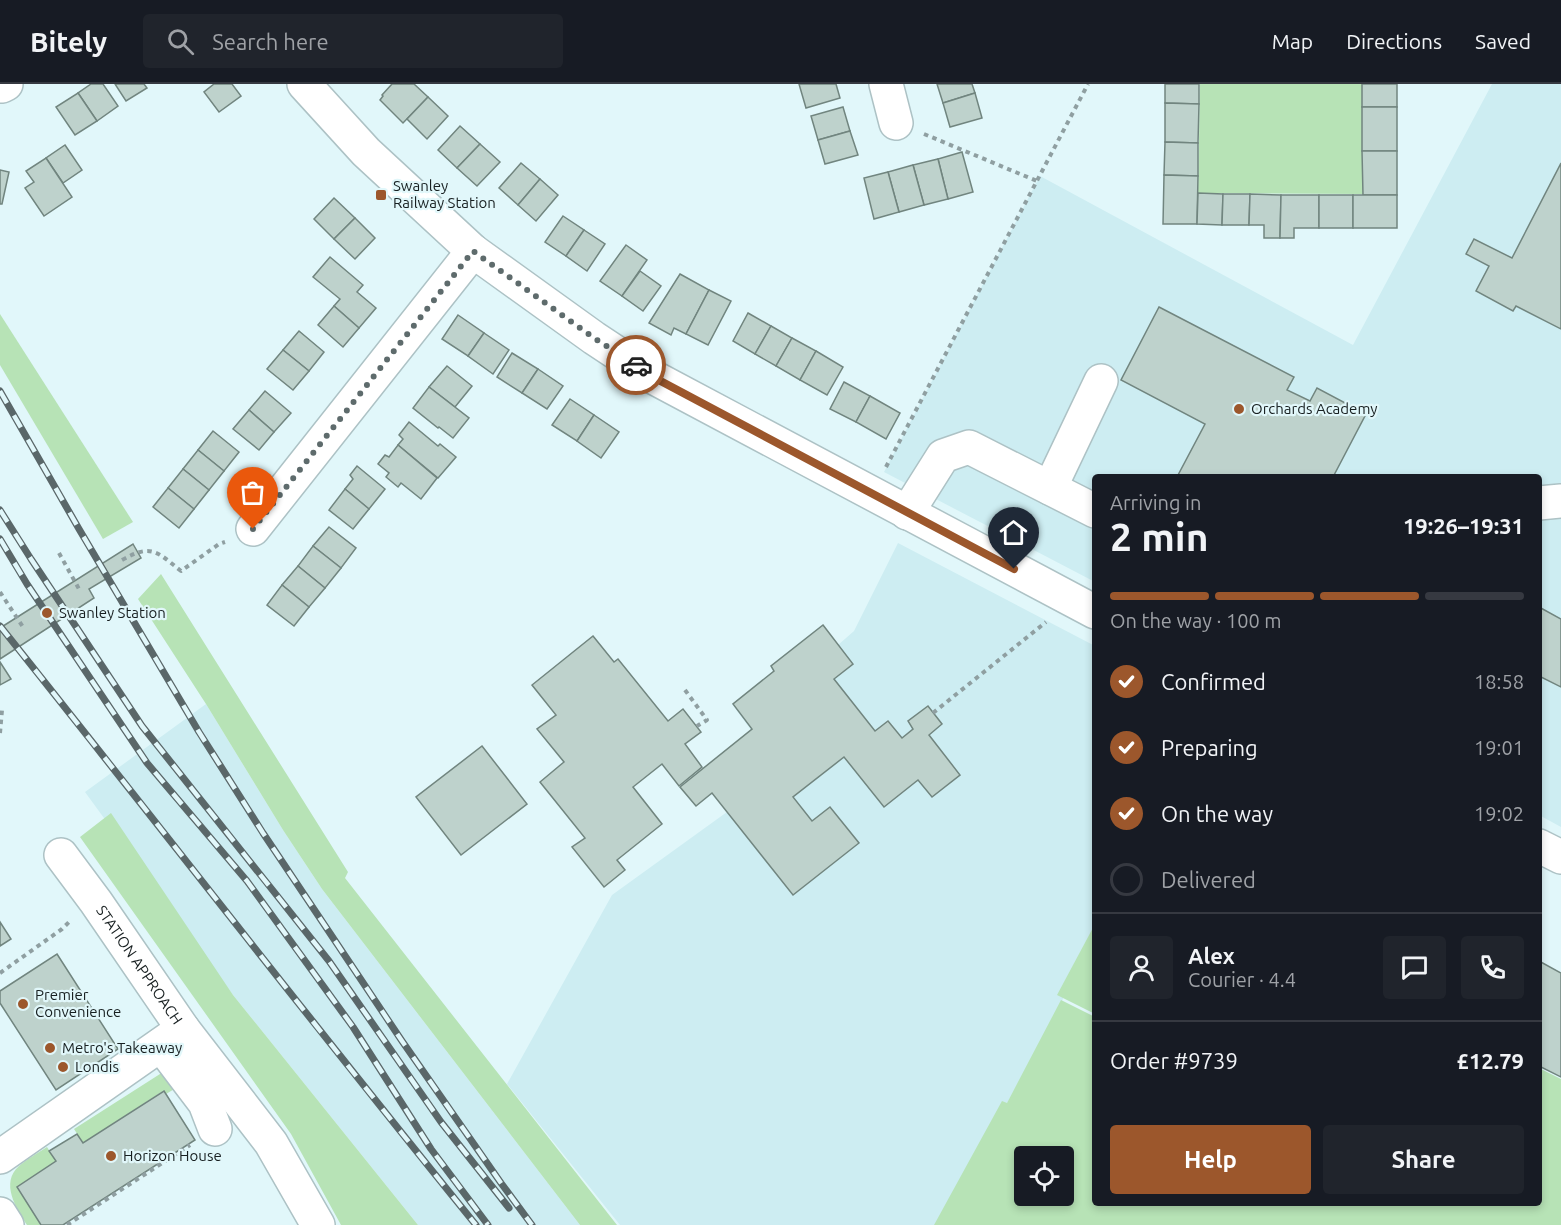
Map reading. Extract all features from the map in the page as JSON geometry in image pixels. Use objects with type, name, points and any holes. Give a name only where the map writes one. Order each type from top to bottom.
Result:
[{"type":"street","points":[[304,84],[366,152],[473,251],[594,338],[653,377],[1092,610]]},
{"type":"street","points":[[886,84],[896,123]]},
{"type":"street","points":[[253,529],[473,251]]},
{"type":"street","points":[[1050,488],[1101,381]]},
{"type":"street","points":[[907,513],[943,456],[969,447],[1092,509]]},
{"type":"street","points":[[1542,503],[1561,501]]},
{"type":"street","points":[[1542,848],[1561,857]]},
{"type":"street","name":"STATION APPROACH","points":[[61,855],[96,902],[172,1037],[215,1069],[271,1143],[318,1225]]},
{"type":"street","points":[[0,1157],[172,1037],[205,1103],[215,1129]]},
{"type":"street","points":[[0,1214],[7,1225]]},
{"type":"path","points":[[868,492],[884,471],[1088,84]]},
{"type":"path","points":[[896,123],[1037,181]]},
{"type":"path","points":[[122,560],[137,551],[156,551],[181,571],[219,544],[253,529]]},
{"type":"path","points":[[59,553],[79,589]]},
{"type":"path","points":[[933,713],[1047,621],[1050,589]]},
{"type":"path","points":[[0,592],[23,627]]},
{"type":"path","points":[[685,690],[707,720],[697,726]]},
{"type":"path","points":[[0,733],[2,710]]},
{"type":"path","points":[[0,973],[62,929]]},
{"type":"path","points":[[67,1225],[215,1129]]},
{"type":"shaded area","name":"Orchards Academy","points":[[1492,84],[1561,84],[1561,827],[1542,817],[1542,474],[1092,474],[1092,580],[884,472],[1040,176],[1353,345]]},
{"type":"shaded area","points":[[898,543],[1092,644],[1092,945],[942,1225],[620,1225],[507,1084],[612,895],[727,812],[712,794],[695,806],[679,787],[751,730],[732,704],[774,671],[770,666],[822,625],[838,645],[854,631]]},
{"type":"shaded area","points":[[206,704],[322,889],[580,1225],[418,1225],[233,995],[85,792]]},
{"type":"green space","points":[[1200,84],[1362,84],[1363,194],[1198,193]]},
{"type":"green space","points":[[0,314],[133,522],[103,539],[0,365]]},
{"type":"green space","points":[[161,574],[348,872],[345,878],[617,1225],[580,1225],[322,889],[138,599]]},
{"type":"green space","points":[[111,813],[233,995],[418,1225],[341,1225],[291,1134],[80,837]]},
{"type":"green space","points":[[1092,930],[1092,1012],[1057,995]]},
{"type":"green space","points":[[1061,1000],[1092,1016],[1092,1206],[1542,1206],[1542,1070],[1561,1079],[1561,1225],[934,1225],[1002,1101],[1007,1103]]},
{"type":"green space","points":[[171,1070],[181,1085],[166,1094],[163,1091],[83,1143],[74,1129],[160,1074]]},
{"type":"green space","points":[[47,1147],[56,1161],[17,1187],[41,1225],[27,1225],[12,1195],[11,1180],[19,1166]]},
{"type":"building","points":[[91,84],[103,84],[118,106],[97,121],[78,93]]},
{"type":"building","points":[[115,84],[144,84],[147,88],[126,101]]},
{"type":"building","points":[[214,84],[232,84],[241,96],[219,112],[204,92]]},
{"type":"building","points":[[392,84],[414,84],[428,97],[403,123],[380,100]]},
{"type":"building","points":[[799,84],[836,84],[840,98],[806,108]]},
{"type":"building","points":[[937,84],[972,84],[975,93],[943,103]]},
{"type":"building","points":[[1165,84],[1199,84],[1199,104],[1165,103]]},
{"type":"building","points":[[1362,84],[1397,84],[1397,107],[1362,107]]},
{"type":"building","points":[[78,93],[97,121],[75,135],[56,107]]},
{"type":"building","points":[[975,93],[982,118],[950,127],[943,103]]},
{"type":"building","points":[[428,97],[448,116],[427,139],[407,119]]},
{"type":"building","points":[[1165,103],[1199,104],[1198,143],[1165,142]]},
{"type":"building","points":[[843,107],[850,131],[818,140],[811,116]]},
{"type":"building","points":[[1362,107],[1397,107],[1397,151],[1362,151]]},
{"type":"building","points":[[460,126],[480,144],[457,168],[438,150]]},
{"type":"building","points":[[850,131],[858,155],[825,164],[818,140]]},
{"type":"building","points":[[1165,142],[1198,143],[1198,176],[1164,175]]},
{"type":"building","points":[[480,144],[500,162],[477,186],[457,168]]},
{"type":"building","points":[[65,145],[82,170],[63,183],[46,158]]},
{"type":"building","points":[[1362,151],[1397,151],[1397,195],[1363,195]]},
{"type":"building","points":[[962,152],[973,192],[948,199],[938,159]]},
{"type":"building","points":[[46,158],[72,197],[44,216],[25,188],[34,182],[26,171]]},
{"type":"building","points":[[938,159],[948,199],[924,205],[913,165]]},
{"type":"building","points":[[521,163],[540,179],[518,205],[499,188]]},
{"type":"building","points":[[1561,163],[1561,329],[1516,306],[1513,311],[1476,291],[1489,266],[1466,254],[1474,239],[1512,258]]},
{"type":"building","points":[[913,165],[924,205],[899,212],[888,172]]},
{"type":"building","points":[[0,170],[9,172],[2,204],[0,204]]},
{"type":"building","points":[[888,172],[899,212],[874,219],[864,178]]},
{"type":"building","points":[[1164,175],[1198,176],[1197,224],[1163,224]]},
{"type":"building","points":[[540,179],[558,195],[536,221],[518,205]]},
{"type":"building","points":[[1198,193],[1223,194],[1222,225],[1197,224]]},
{"type":"building","points":[[1223,194],[1250,194],[1249,225],[1222,225]]},
{"type":"building","points":[[1250,194],[1281,195],[1280,238],[1264,238],[1264,225],[1249,225]]},
{"type":"building","points":[[1281,195],[1319,195],[1319,228],[1294,228],[1294,238],[1280,238]]},
{"type":"building","points":[[1319,195],[1353,195],[1353,228],[1319,228]]},
{"type":"building","points":[[1353,195],[1397,195],[1397,228],[1353,228]]},
{"type":"building","points":[[334,198],[355,218],[334,239],[314,219]]},
{"type":"building","points":[[563,216],[584,230],[566,256],[545,242]]},
{"type":"building","points":[[355,218],[375,238],[355,259],[334,239]]},
{"type":"building","points":[[584,230],[605,244],[587,271],[566,256]]},
{"type":"building","points":[[626,245],[647,260],[622,296],[600,281]]},
{"type":"building","points":[[330,257],[363,285],[357,292],[376,308],[359,328],[334,306],[340,299],[313,277]]},
{"type":"building","points":[[640,271],[661,286],[643,311],[622,296]]},
{"type":"building","points":[[680,274],[709,290],[686,334],[674,328],[671,335],[649,323]]},
{"type":"building","points":[[709,290],[731,301],[708,345],[686,334]]},
{"type":"building","points":[[334,306],[359,328],[343,347],[318,325]]},
{"type":"building","points":[[1159,307],[1294,377],[1287,390],[1310,401],[1317,388],[1366,414],[1335,474],[1179,474],[1205,424],[1121,380]]},
{"type":"building","points":[[748,313],[771,326],[755,354],[733,341]]},
{"type":"building","points":[[458,315],[484,333],[468,356],[442,339]]},
{"type":"building","points":[[771,326],[792,338],[776,366],[755,354]]},
{"type":"building","points":[[299,331],[324,352],[309,371],[283,350]]},
{"type":"building","points":[[484,333],[509,350],[493,374],[468,356]]},
{"type":"building","points":[[792,338],[816,351],[800,380],[776,366]]},
{"type":"building","points":[[283,350],[309,371],[293,390],[267,369]]},
{"type":"building","points":[[816,351],[843,367],[827,395],[800,380]]},
{"type":"building","points":[[512,353],[538,369],[522,393],[497,377]]},
{"type":"building","points":[[447,366],[472,386],[455,407],[429,387]]},
{"type":"building","points":[[538,369],[563,386],[547,409],[522,393]]},
{"type":"building","points":[[844,382],[870,396],[856,422],[830,409]]},
{"type":"building","points":[[429,387],[469,418],[453,438],[413,408]]},
{"type":"building","points":[[265,391],[291,413],[274,432],[249,410]]},
{"type":"building","points":[[870,396],[900,413],[886,439],[856,422]]},
{"type":"building","points":[[570,399],[594,415],[577,441],[552,425]]},
{"type":"building","points":[[249,410],[274,432],[259,450],[233,429]]},
{"type":"building","points":[[594,415],[619,432],[601,458],[577,441]]},
{"type":"building","points":[[409,422],[438,446],[440,444],[456,457],[438,478],[398,445],[403,439],[399,435]]},
{"type":"building","points":[[213,431],[239,452],[224,471],[198,450]]},
{"type":"building","points":[[398,445],[437,478],[421,499],[401,483],[398,487],[386,477],[389,473],[378,464],[385,455],[389,457]]},
{"type":"building","points":[[198,450],[224,471],[209,490],[183,469]]},
{"type":"building","points":[[357,466],[385,489],[369,509],[345,489],[353,479],[350,475]]},
{"type":"building","points":[[183,469],[209,490],[194,509],[168,488]]},
{"type":"building","points":[[168,488],[194,509],[179,528],[153,507]]},
{"type":"building","points":[[345,489],[369,509],[353,529],[329,510]]},
{"type":"building","points":[[329,527],[356,548],[341,568],[313,546]]},
{"type":"building","name":"Swanley Station","points":[[133,544],[141,558],[89,589],[94,598],[0,659],[0,628]]},
{"type":"building","points":[[313,546],[341,568],[325,588],[298,566]]},
{"type":"building","points":[[298,566],[325,588],[309,607],[282,585]]},
{"type":"building","points":[[282,585],[309,607],[294,626],[267,605]]},
{"type":"building","points":[[1542,609],[1561,619],[1561,687],[1542,678]]},
{"type":"building","points":[[823,625],[853,664],[834,679],[875,731],[888,721],[902,738],[913,729],[908,721],[928,706],[942,724],[929,735],[960,775],[932,797],[918,780],[884,807],[844,757],[793,797],[812,821],[830,807],[859,843],[793,895],[712,793],[696,806],[680,787],[752,729],[733,704],[774,671],[771,666]]},
{"type":"building","points":[[593,636],[614,662],[618,659],[668,721],[683,709],[701,732],[685,744],[702,767],[679,786],[662,764],[633,787],[662,824],[617,860],[625,870],[604,887],[572,847],[585,838],[540,782],[564,762],[537,729],[556,715],[532,685]]},
{"type":"building","points":[[0,662],[11,679],[0,685]]},
{"type":"building","points":[[482,746],[527,804],[461,855],[416,797]]},
{"type":"building","points":[[0,922],[11,939],[0,946]]},
{"type":"building","points":[[57,954],[118,1049],[56,1090],[0,1003],[0,991]]},
{"type":"building","points":[[1542,963],[1561,973],[1561,1077],[1542,1068]]},
{"type":"building","name":"Horizon House","points":[[164,1091],[195,1140],[63,1225],[41,1225],[17,1187],[56,1161],[49,1151],[77,1134],[83,1143]]},
{"type":"railway","points":[[0,391],[199,732],[263,833],[402,1041],[532,1225]]},
{"type":"railway","points":[[0,510],[142,726],[329,961],[441,1122],[509,1208]]},
{"type":"railway","points":[[0,539],[27,584],[147,763],[247,881],[353,1027],[431,1149],[488,1225]]},
{"type":"railway","points":[[0,626],[476,1225]]},
{"type":"way so far","points":[[253,529],[473,251],[594,338],[636,365]]},
{"type":"place","name":"Swanley Railway Station","points":[[381,195]]},
{"type":"place","name":"Orchards Academy","points":[[1239,409]]},
{"type":"place","name":"Swanley Station","points":[[47,613]]},
{"type":"place","name":"Premier Convenience","points":[[23,1004]]},
{"type":"place","name":"Metro's Takeaway","points":[[50,1048]]},
{"type":"place","name":"Londis","points":[[63,1067]]},
{"type":"place","name":"Horizon House","points":[[111,1156]]},
{"type":"route","points":[[636,365],[653,377],[1014,569]]}]
